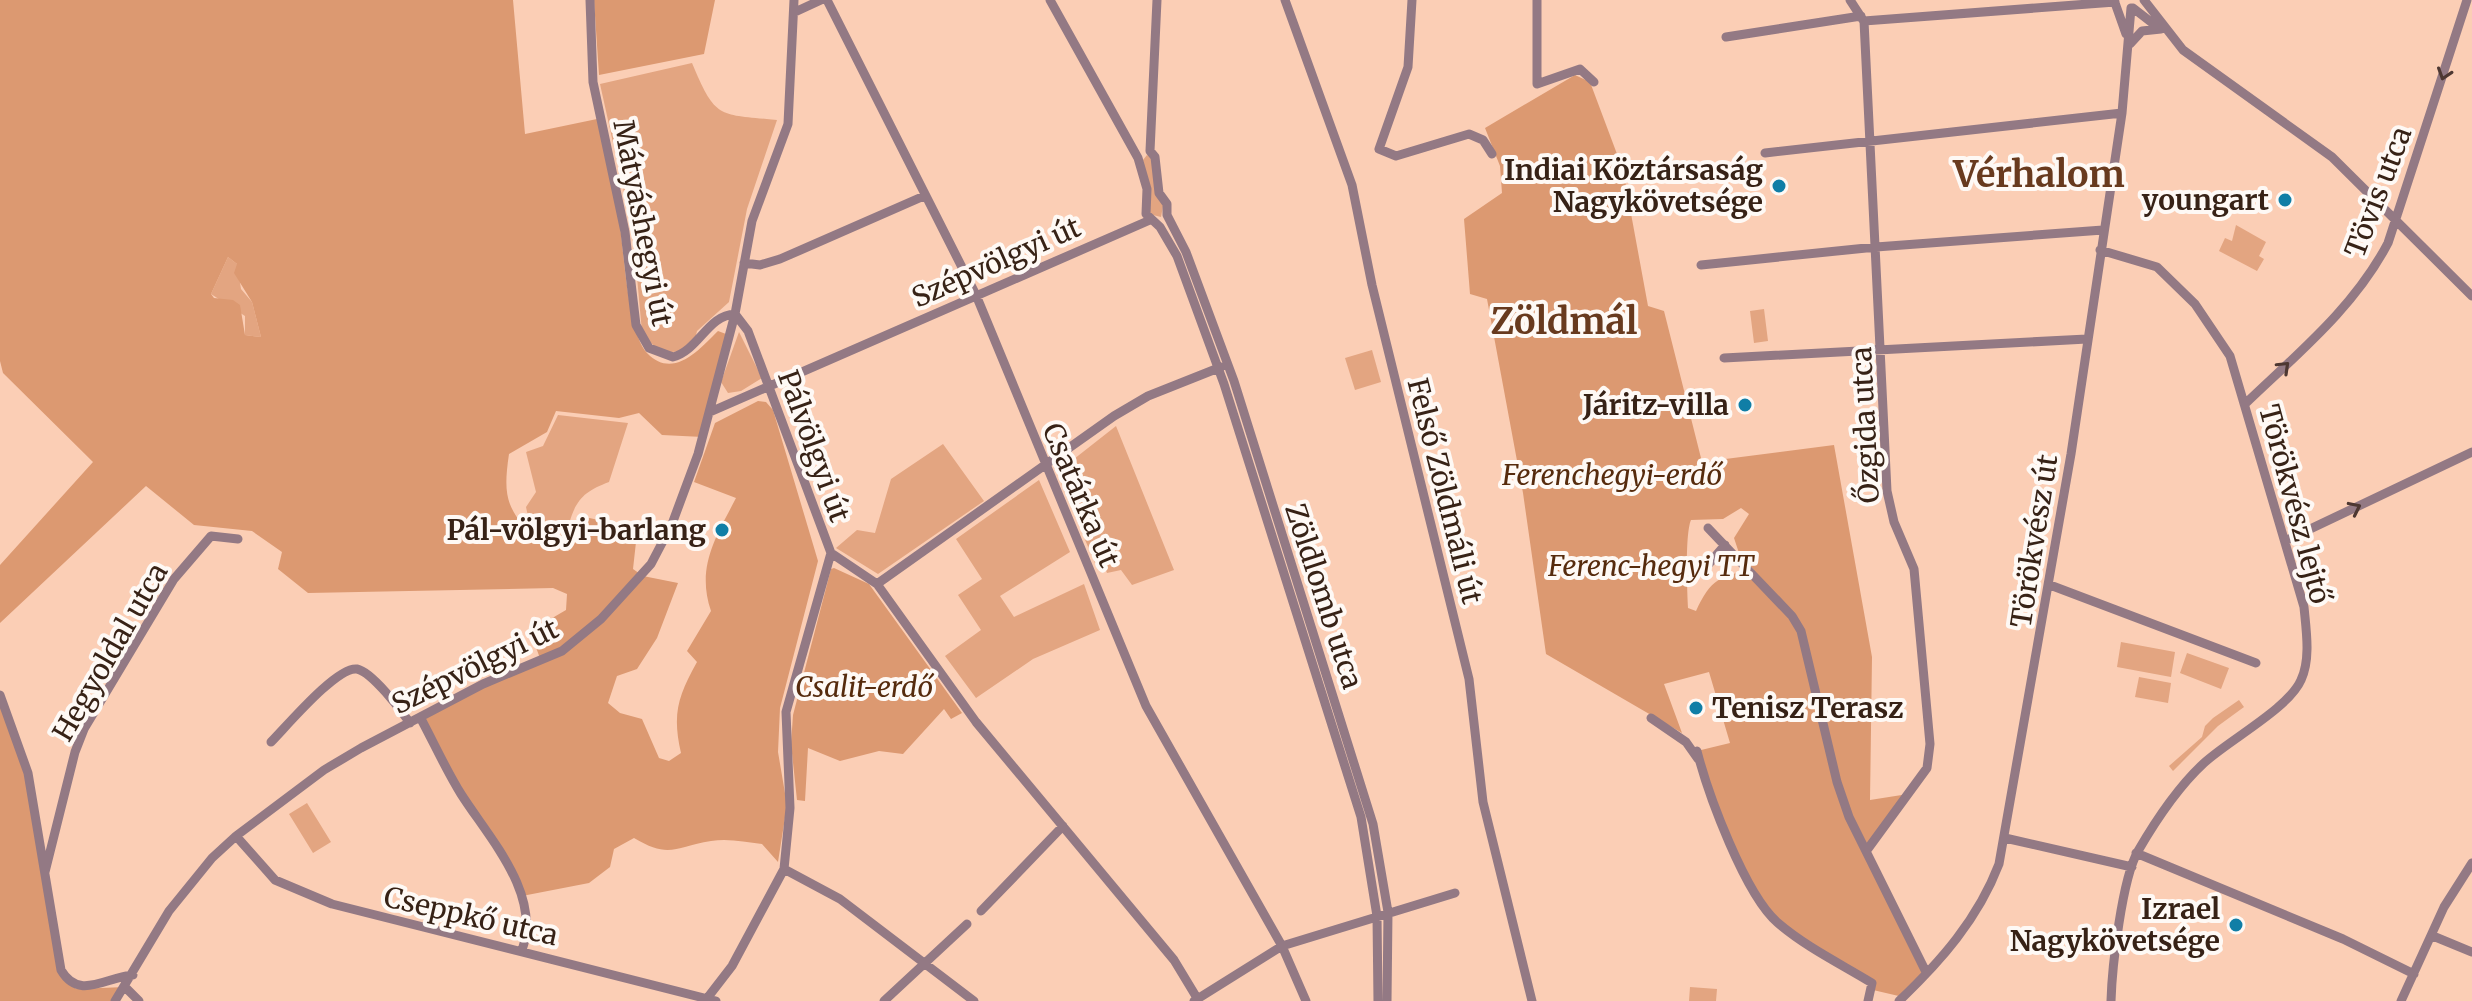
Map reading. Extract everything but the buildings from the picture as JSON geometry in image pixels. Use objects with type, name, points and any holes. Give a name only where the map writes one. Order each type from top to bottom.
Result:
[{"type":"street","name":"Mátyáshegyi út","points":[[590,0],[593,82],[623,219],[639,337],[654,352],[673,357],[695,345],[721,317],[735,314]]},
{"type":"street","points":[[710,412],[735,314],[752,221],[788,124],[794,0]]},
{"type":"street","points":[[795,12],[821,0]]},
{"type":"street","name":"Csatárka út","points":[[827,0],[976,295],[1044,467],[1146,706],[1282,946],[1306,1001]]},
{"type":"street","points":[[1050,0],[1121,128],[1144,152],[1155,157],[1159,193],[1167,204],[1167,215]]},
{"type":"street","points":[[1152,220],[1145,210],[1144,152],[1151,136],[1157,0]]},
{"type":"street","name":"Felső Zöldmáli út","points":[[1285,0],[1352,185],[1372,285],[1469,679],[1483,802],[1532,1001]]},
{"type":"street","points":[[1412,0],[1408,67],[1379,149],[1396,156],[1469,134],[1483,140],[1492,154]]},
{"type":"street","points":[[1537,0],[1537,84],[1580,69],[1594,82]]},
{"type":"street","points":[[1850,0],[1862,19]]},
{"type":"street","name":"Tövis utca","points":[[2245,404],[2357,293],[2375,269],[2396,221],[2467,0]]},
{"type":"street","points":[[1726,37],[1862,19],[2115,2],[2137,4],[2169,36]]},
{"type":"street","name":"Törökvész út","points":[[2115,2],[2128,50]]},
{"type":"street","points":[[2137,4],[2161,29],[2208,68],[2319,146],[2472,296]]},
{"type":"street","name":"Törökvész út","points":[[1899,1001],[1967,928],[1981,906],[1999,864],[2050,585],[2137,4]]},
{"type":"street","name":"Őzgida utca","points":[[1862,19],[1867,141],[1883,349],[1887,491],[1894,522],[1914,569],[1930,744],[1927,768],[1867,850]]},
{"type":"street","points":[[2128,50],[2142,31],[2161,29]]},
{"type":"street","points":[[1765,153],[2122,113]]},
{"type":"street","points":[[744,263],[760,265],[780,259],[924,196]]},
{"type":"street","name":"Szépvölgyi út","points":[[1132,226],[1143,217],[1145,210]]},
{"type":"street","name":"Szépvölgyi út","points":[[115,1001],[169,911],[212,858],[236,836],[324,770],[483,684],[562,651],[601,619],[643,576],[659,552],[677,512],[710,412],[1132,226],[1167,215]]},
{"type":"street","name":"Zöldlomb utca","points":[[1167,215],[1186,252],[1370,814],[1388,912],[1387,1001]]},
{"type":"street","name":"Zöldlomb utca","points":[[1152,220],[1177,256],[1223,366],[1361,817],[1377,916],[1378,1001]]},
{"type":"street","points":[[1701,265],[1876,247],[2103,230]]},
{"type":"street","name":"Törökvész lejtő","points":[[2100,250],[2157,267],[2176,282],[2230,356],[2304,607],[2305,669],[2300,682],[2281,702],[2202,765],[2177,792],[2136,853],[2111,1001]]},
{"type":"street","name":"Pálvölgyi út","points":[[710,1000],[739,954],[784,869],[790,808],[786,712],[831,553],[748,331],[735,314]]},
{"type":"street","points":[[1724,358],[2087,339]]},
{"type":"street","points":[[877,584],[1090,432],[1148,396],[1223,366]]},
{"type":"street","points":[[2285,541],[2472,452]]},
{"type":"street","points":[[1708,528],[1801,631],[1837,782],[1926,972]]},
{"type":"street","name":"Hegyoldal utca","points":[[45,872],[75,752],[84,729],[174,579],[211,536],[238,539]]},
{"type":"street","points":[[1707,566],[1725,545]]},
{"type":"street","points":[[831,553],[877,584],[976,722],[1174,960],[1195,999],[1282,946],[1455,893]]},
{"type":"street","points":[[2050,585],[2256,663]]},
{"type":"street","points":[[271,742],[318,693],[353,669],[364,672],[399,707],[410,723]]},
{"type":"street","points":[[0,695],[28,773],[61,970],[66,980],[83,988],[133,975]]},
{"type":"street","points":[[420,717],[462,794],[503,856],[522,896],[528,917],[522,950]]},
{"type":"street","points":[[1651,718],[1686,742],[1698,756],[1739,863],[1775,921],[1802,942],[1872,983],[1868,1001]]},
{"type":"street","points":[[981,911],[1063,826]]},
{"type":"street","name":"Cseppkő utca","points":[[236,836],[275,880],[305,894],[396,922],[522,950],[710,1000]]},
{"type":"street","points":[[2005,838],[2132,867]]},
{"type":"street","points":[[2136,853],[2343,939],[2414,974]]},
{"type":"street","points":[[2401,1001],[2444,907],[2472,863]]},
{"type":"street","points":[[784,869],[840,899],[974,1001]]},
{"type":"street","points":[[884,1001],[967,924]]},
{"type":"street","points":[[2433,936],[2472,952]]},
{"type":"street","points":[[125,987],[139,1001]]},
{"type":"shaded area","points":[[692,63],[707,95],[721,111],[742,117],[777,120],[747,209],[729,302],[697,331],[694,344],[672,352],[653,345],[642,332],[633,233],[600,84]]},
{"type":"shaded area","points":[[1147,155],[1151,157],[1164,201],[1161,217],[1149,214],[1143,160]]},
{"type":"shaded area","points":[[2236,225],[2266,242],[2259,256],[2264,259],[2257,271],[2219,251],[2225,238],[2232,241]]},
{"type":"shaded area","points":[[228,257],[237,264],[241,289],[252,302],[261,337],[245,335],[245,316],[211,294]]},
{"type":"shaded area","points":[[1764,309],[1768,341],[1754,343],[1750,311]]},
{"type":"shaded area","points":[[739,332],[762,378],[741,391],[728,393],[721,382]]},
{"type":"shaded area","points":[[1372,350],[1381,382],[1355,390],[1345,358]]},
{"type":"shaded area","points":[[558,415],[628,423],[609,482],[583,497],[569,524],[542,535],[529,521],[526,507],[536,492],[526,452],[543,446]]},
{"type":"shaded area","points":[[1116,426],[1174,570],[1132,585],[1121,570],[1107,573],[1105,568],[1098,570],[1062,486],[1060,470]]},
{"type":"shaded area","points":[[943,444],[984,501],[878,574],[836,548],[857,530],[875,533],[891,479]]},
{"type":"shaded area","points":[[1039,480],[1070,552],[1000,596],[1014,617],[1084,584],[1100,630],[1033,659],[976,698],[945,656],[981,630],[958,595],[982,579],[956,539]]},
{"type":"shaded area","points":[[2121,642],[2175,652],[2171,677],[2117,667]]},
{"type":"shaded area","points":[[2187,653],[2229,668],[2221,689],[2180,673]]},
{"type":"shaded area","points":[[2139,677],[2171,683],[2168,703],[2135,697]]},
{"type":"shaded area","points":[[2239,700],[2244,707],[2218,726],[2173,771],[2169,766],[2202,737],[2205,726]]},
{"type":"shaded area","points":[[307,803],[331,842],[313,853],[289,814]]},
{"type":"shaded area","points":[[1690,987],[1717,989],[1716,1001],[1689,1001]]},
{"type":"green space","points":[[0,0],[513,0],[525,134],[597,119],[618,209],[630,306],[640,342],[647,353],[657,361],[676,363],[694,353],[718,331],[726,334],[703,437],[662,435],[639,413],[619,418],[556,411],[547,432],[509,454],[506,483],[510,504],[520,522],[539,544],[554,542],[580,516],[617,524],[636,542],[633,569],[643,576],[678,583],[657,638],[637,669],[617,676],[608,703],[620,713],[642,719],[659,758],[669,761],[681,753],[678,706],[697,662],[687,651],[711,611],[706,580],[710,553],[736,498],[694,482],[715,423],[758,401],[766,402],[773,410],[818,561],[780,708],[778,752],[787,805],[778,862],[762,844],[717,840],[664,850],[634,838],[614,849],[610,867],[589,883],[522,896],[420,717],[541,661],[530,631],[566,610],[567,594],[553,588],[308,593],[278,569],[282,552],[252,531],[194,525],[146,486],[0,623],[0,565],[93,462],[3,373],[0,361]],"holes":[[[228,257],[237,264],[234,273],[252,302],[261,337],[245,335],[240,305],[233,300],[214,298],[211,294]]]},
{"type":"green space","points":[[594,0],[715,0],[704,54],[599,75]]},
{"type":"green space","name":"Ferenchegyi-erdő","points":[[1575,75],[1590,82],[1623,170],[1648,306],[1664,311],[1702,462],[1834,445],[1872,657],[1870,800],[1908,794],[1867,850],[1926,972],[1903,997],[1873,990],[1872,983],[1775,921],[1739,863],[1697,751],[1730,743],[1709,672],[1664,684],[1682,733],[1546,654],[1523,493],[1487,299],[1470,294],[1464,219],[1502,193],[1500,166],[1485,128]],"holes":[[[1741,508],[1749,514],[1734,538],[1739,553],[1754,570],[1718,580],[1696,611],[1688,608],[1687,549],[1691,520],[1723,519]]]},
{"type":"green space","name":"Csalit-erdő","points":[[831,569],[869,584],[962,713],[951,719],[944,709],[903,754],[879,751],[840,761],[808,748],[805,801],[797,800],[791,744],[793,715]]},
{"type":"green space","points":[[0,704],[24,773],[65,976],[76,989],[125,987],[115,1001],[0,1001]]},
{"type":"place","name":"Indiai Köztársaság Nagykövetsége","points":[[1779,186]]},
{"type":"place","name":"youngart","points":[[2285,200]]},
{"type":"place","name":"Járitz-villa","points":[[1745,405]]},
{"type":"place","name":"Pál-völgyi-barlang","points":[[722,530]]},
{"type":"place","name":"Tenisz Terasz","points":[[1696,708]]},
{"type":"place","name":"Izrael Nagykövetsége","points":[[2236,925]]},
{"type":"district","name":"Vérhalom","points":[[2039,174]]},
{"type":"district","name":"Zöldmál","points":[[1564,321]]},
{"type":"park label","name":"Ferenc-hegyi TT","points":[[1651,566]]}]
